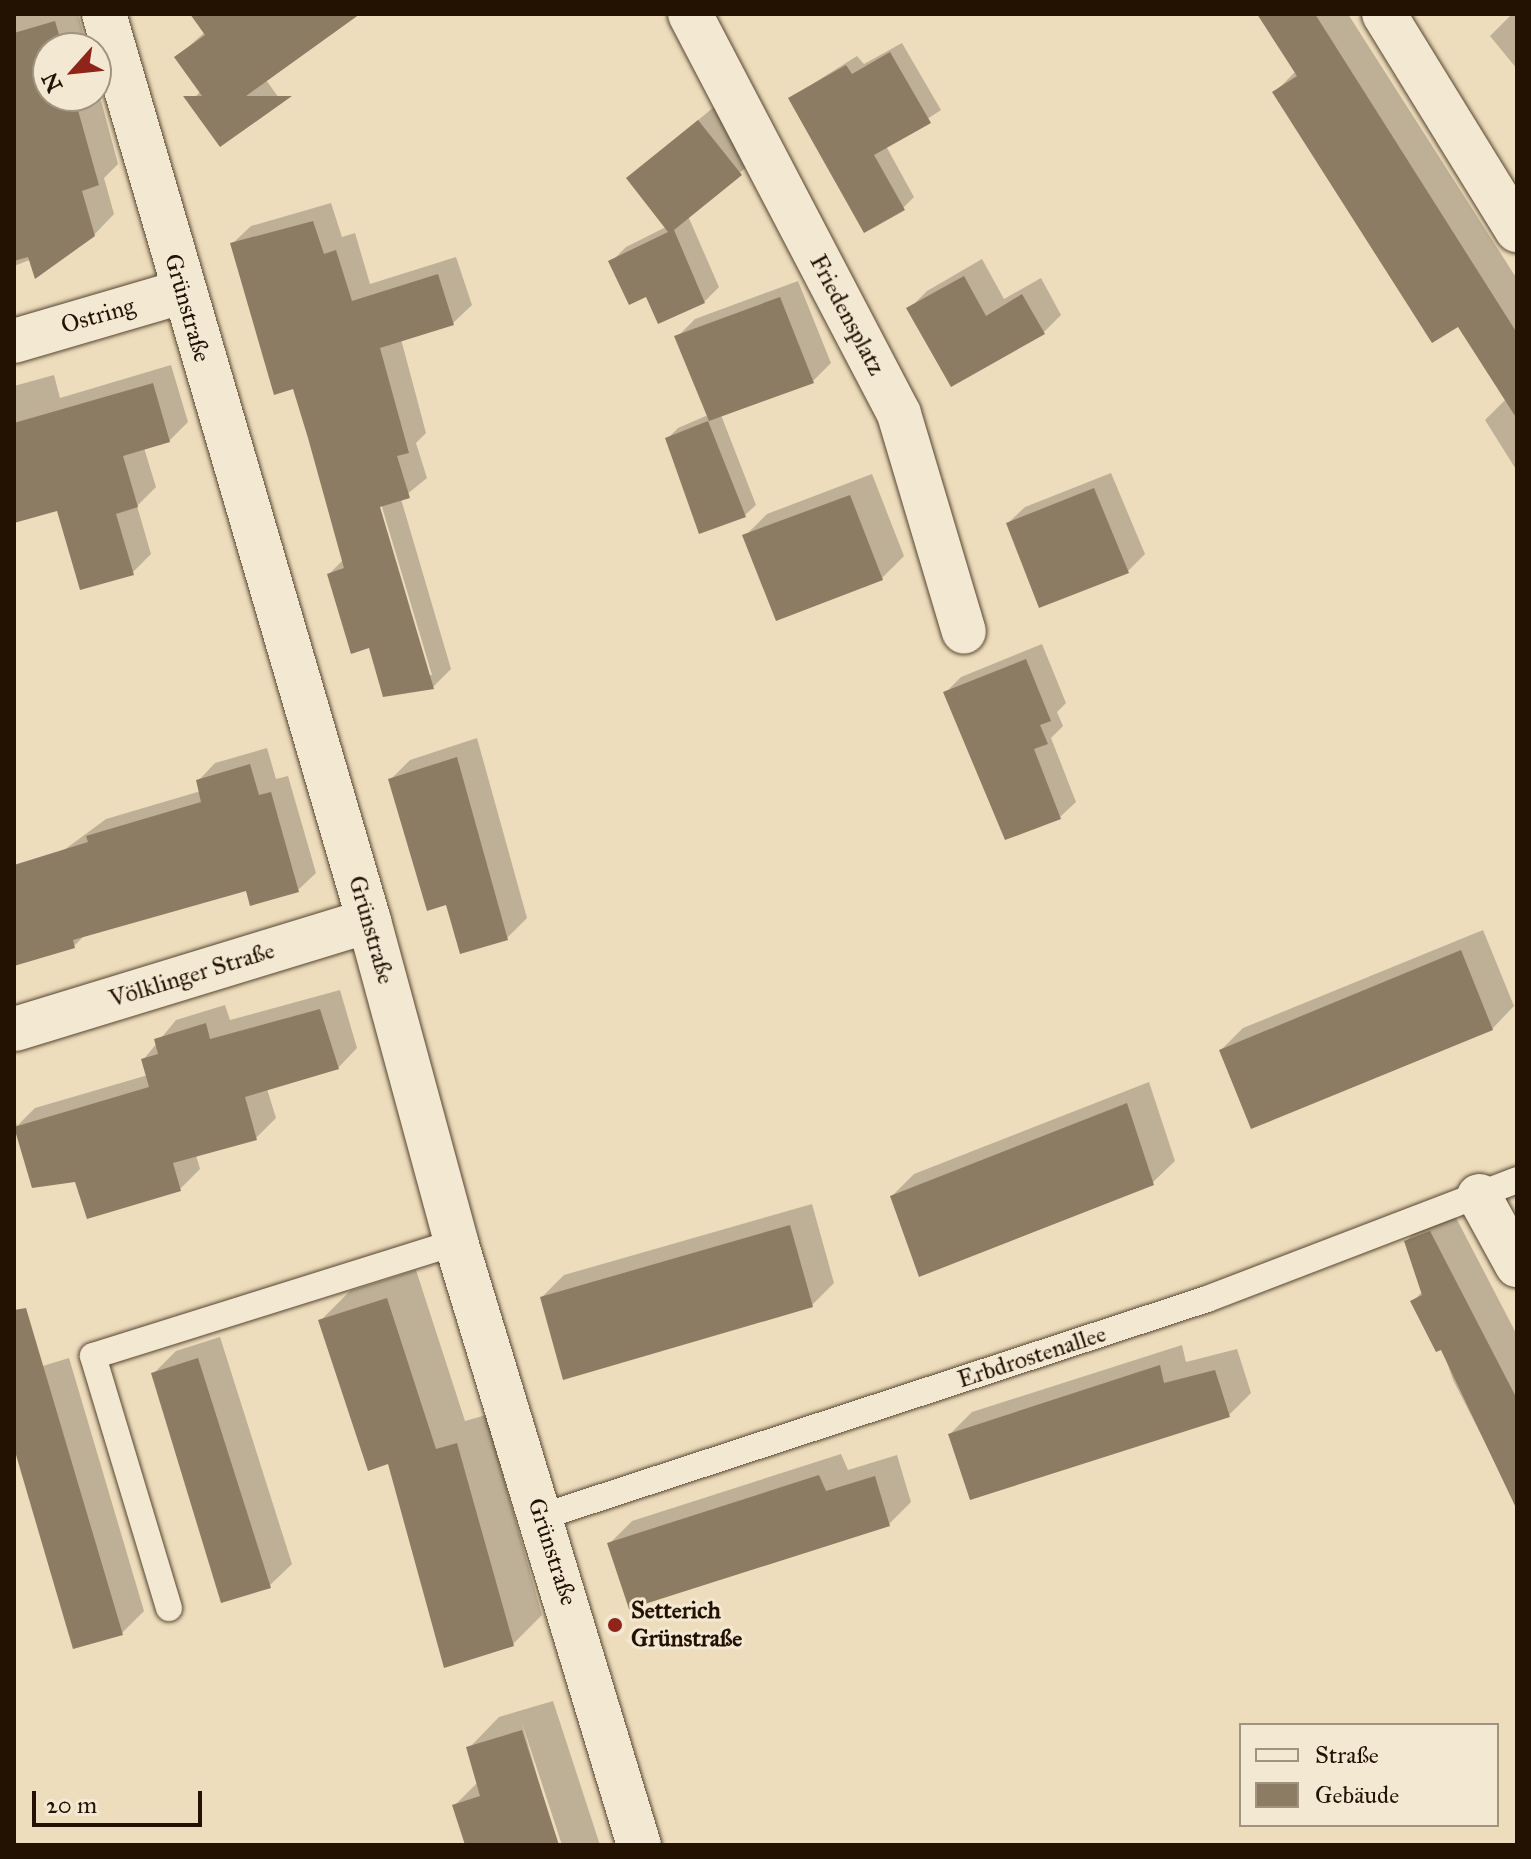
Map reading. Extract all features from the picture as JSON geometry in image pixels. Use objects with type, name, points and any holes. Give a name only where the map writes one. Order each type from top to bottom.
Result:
[{"type":"street","name":"Grünstraße","points":[[104,14],[182,292],[369,921],[456,1242],[639,1845]]},
{"type":"street","name":"Friedensplatz","points":[[690,14],[899,414],[964,632]]},
{"type":"street","points":[[1384,14],[1514,219]]},
{"type":"street","name":"Ostring","points":[[14,341],[182,292]]},
{"type":"street","name":"Völklinger Straße","points":[[15,1029],[369,921]]},
{"type":"street","points":[[1498,1188],[1517,1265]]},
{"type":"lane","name":"Erbdrostenallee","points":[[541,1517],[1207,1299],[1498,1188]]},
{"type":"lane","points":[[169,1608],[93,1356],[456,1242]]},
{"type":"building","points":[[190,14],[360,14],[246,96],[292,96],[220,147],[183,96],[202,96],[174,57],[205,35]]},
{"type":"building","points":[[1257,14],[1315,14],[1517,333],[1517,419],[1458,327],[1432,343],[1272,92],[1297,76]]},
{"type":"building","points":[[55,21],[58,32],[32,32],[32,112],[78,112],[99,185],[82,191],[95,236],[35,279],[28,257],[14,261],[14,33]]},
{"type":"building","points":[[890,52],[931,123],[874,155],[905,210],[864,233],[788,98],[846,65],[852,74]]},
{"type":"building","points":[[698,120],[742,175],[674,230],[705,303],[658,324],[646,297],[629,305],[608,261],[668,232],[626,178]]},
{"type":"building","points":[[313,221],[324,254],[336,250],[352,301],[438,274],[454,325],[380,348],[409,453],[397,456],[410,498],[380,507],[434,689],[383,697],[369,648],[351,654],[327,574],[344,568],[308,438],[293,389],[274,395],[230,243]]},
{"type":"building","points":[[964,276],[986,316],[1022,294],[1045,334],[951,387],[906,308]]},
{"type":"building","points":[[780,297],[814,383],[709,421],[674,336]]},
{"type":"building","points":[[153,383],[170,442],[123,456],[138,507],[116,514],[134,575],[80,590],[57,511],[14,523],[14,423]]},
{"type":"building","points":[[708,421],[746,517],[699,534],[665,438]]},
{"type":"building","points":[[1094,488],[1129,573],[1039,608],[1006,523]]},
{"type":"building","points":[[850,495],[883,580],[776,621],[742,535]]},
{"type":"building","points":[[1026,659],[1051,721],[1040,725],[1048,744],[1034,749],[1061,819],[1005,840],[943,692]]},
{"type":"building","points":[[457,757],[508,940],[460,954],[446,905],[427,911],[388,779]]},
{"type":"building","points":[[250,764],[259,795],[271,792],[299,892],[250,906],[246,891],[73,940],[75,948],[14,966],[14,865],[88,842],[86,836],[201,802],[196,780]]},
{"type":"building","points":[[1461,950],[1493,1030],[1251,1129],[1219,1050]]},
{"type":"building","points":[[320,1009],[339,1069],[245,1097],[257,1140],[173,1163],[181,1191],[87,1219],[75,1182],[32,1188],[14,1127],[149,1087],[141,1059],[158,1054],[154,1039],[206,1023],[210,1039]]},
{"type":"building","points":[[1127,1103],[1154,1185],[919,1277],[890,1196]]},
{"type":"building","points":[[790,1225],[813,1307],[563,1380],[540,1297]]},
{"type":"building","points":[[1430,1231],[1517,1399],[1517,1510],[1441,1350],[1436,1352],[1410,1301],[1422,1295],[1404,1241]]},
{"type":"building","points":[[387,1298],[436,1449],[457,1443],[514,1646],[444,1668],[388,1464],[368,1471],[318,1320]]},
{"type":"building","points":[[26,1308],[123,1635],[73,1649],[14,1448],[14,1310]]},
{"type":"building","points":[[198,1358],[271,1588],[221,1603],[151,1373]]},
{"type":"building","points":[[1160,1365],[1164,1383],[1215,1370],[1230,1417],[970,1500],[948,1434]]},
{"type":"building","points":[[819,1475],[826,1491],[875,1476],[890,1526],[629,1609],[607,1543]]},
{"type":"building","points":[[522,1730],[559,1845],[465,1845],[452,1805],[480,1796],[466,1747]]},
{"type":"place","name":"Setterich Grünstraße","points":[[615,1625]]}]
